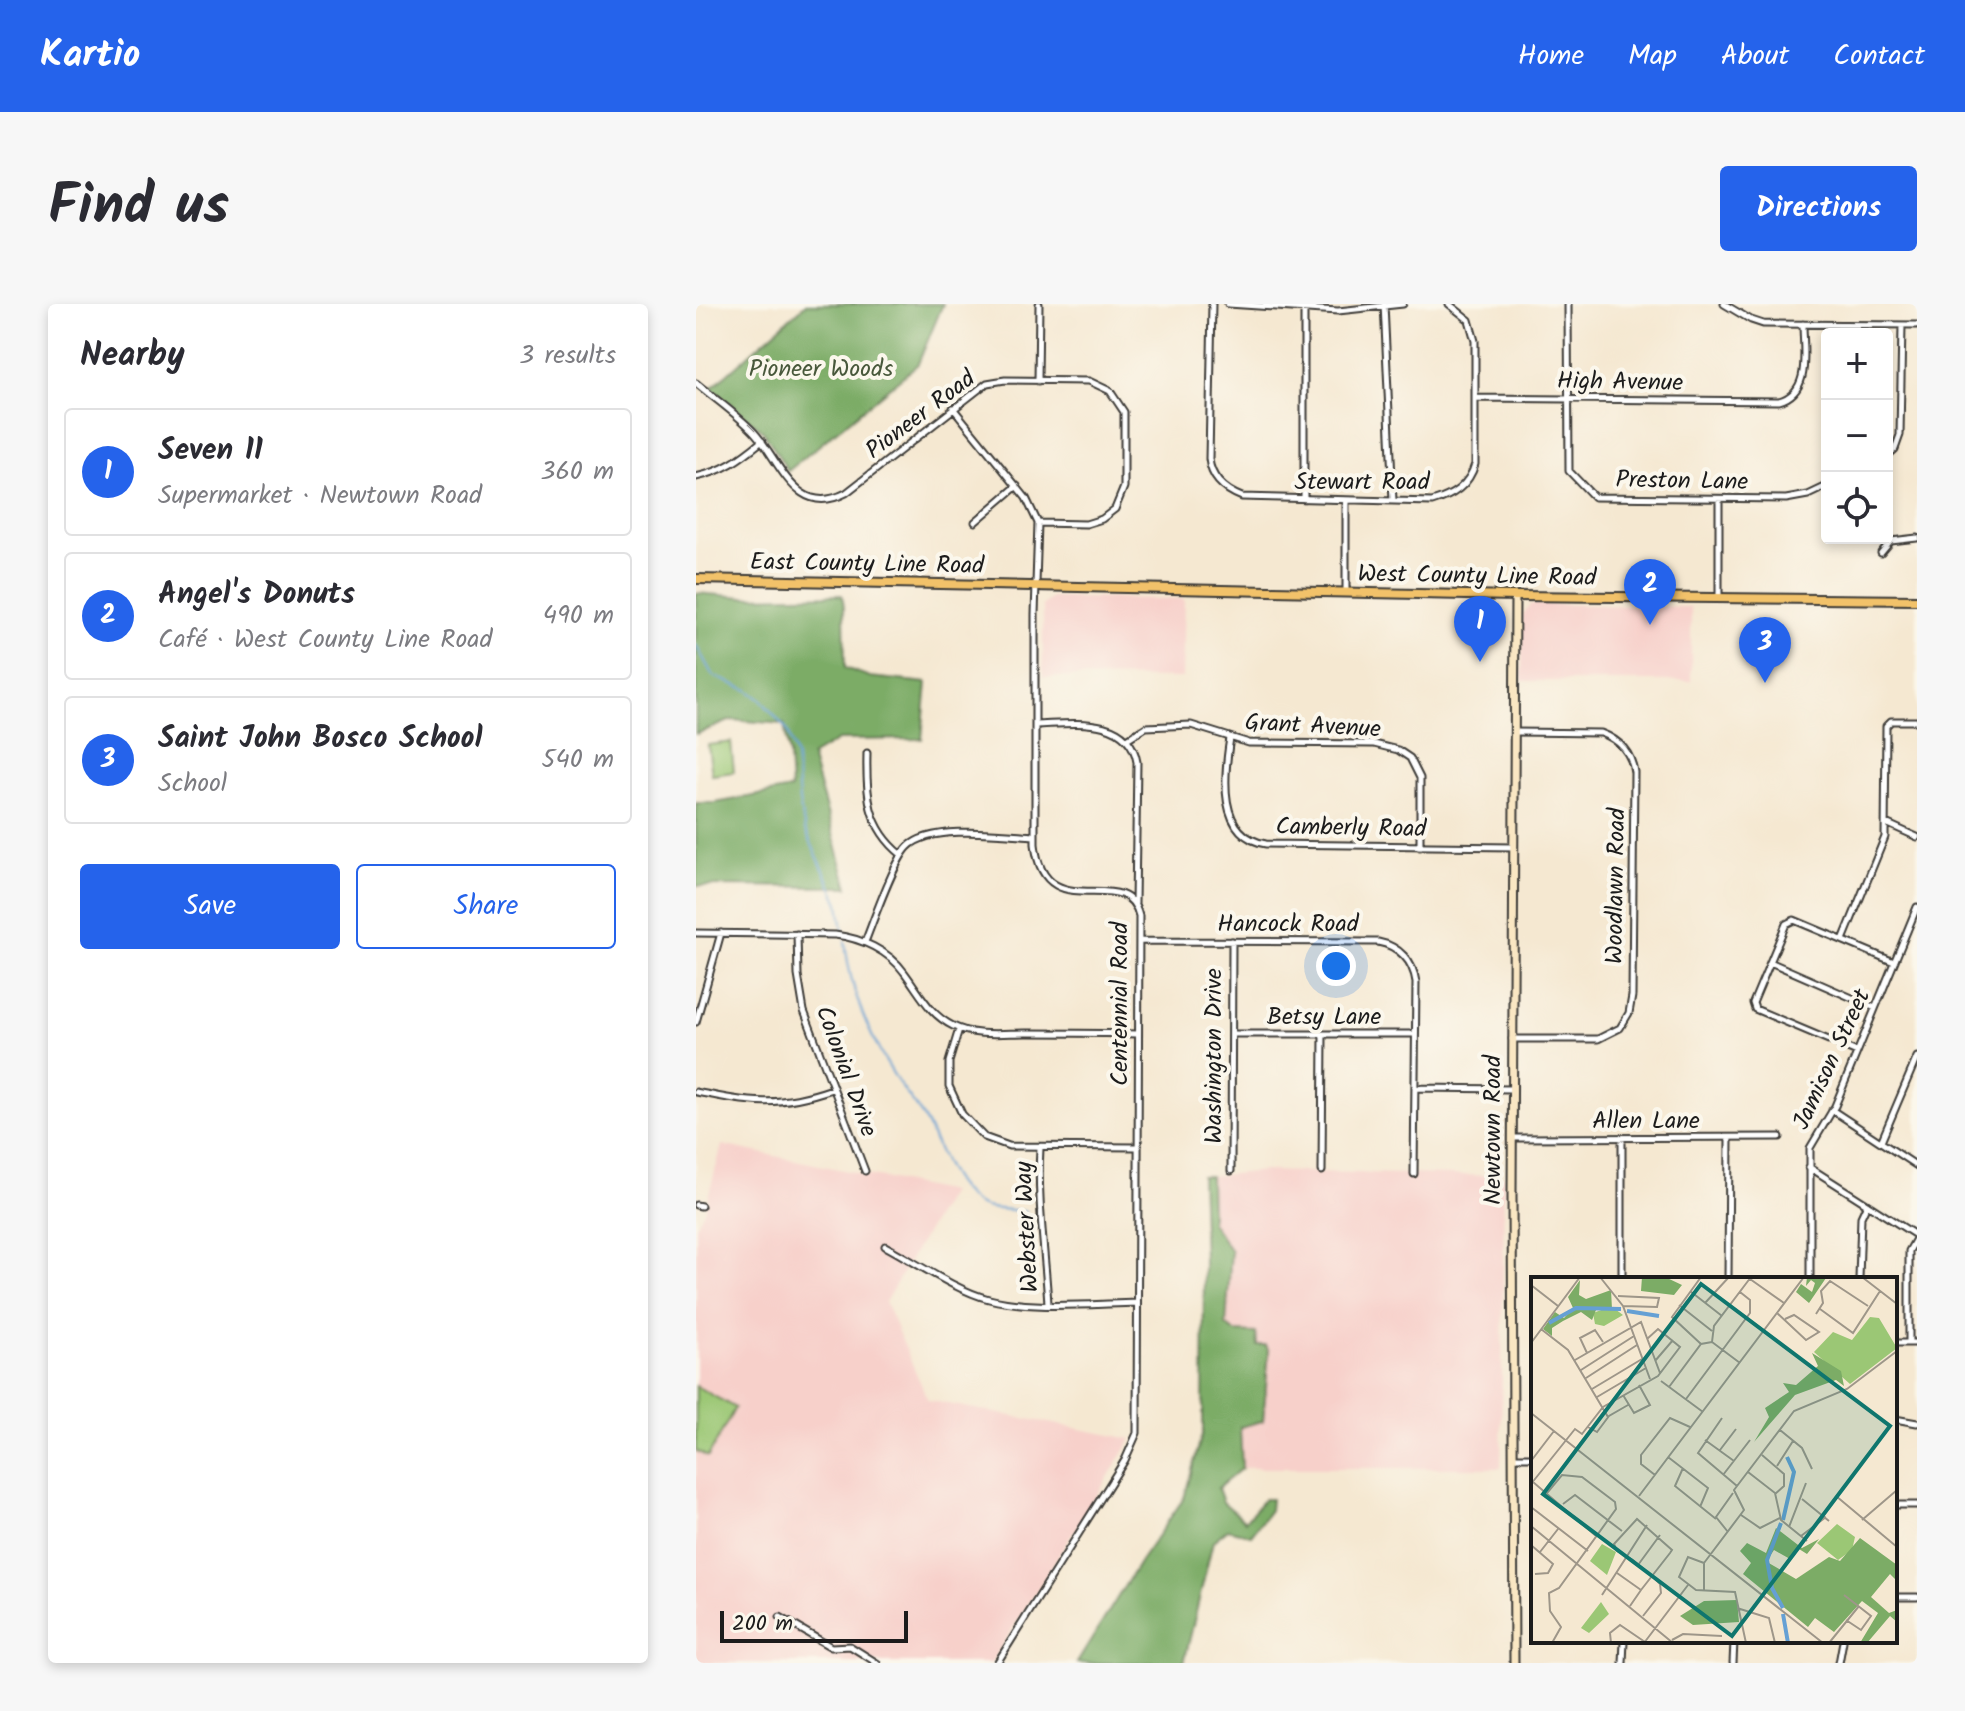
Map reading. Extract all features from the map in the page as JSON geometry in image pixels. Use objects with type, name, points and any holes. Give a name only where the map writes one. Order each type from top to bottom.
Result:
[{"type":"main road","name":"East County Line Road","points":[[696,579],[1037,585]]},
{"type":"main road","name":"West County Line Road","points":[[1037,585],[1515,596],[1917,600]]},
{"type":"street","points":[[1038,381],[1039,304]]},
{"type":"street","name":"Stewart Road","points":[[1212,304],[1210,468],[1219,482],[1242,497],[1432,502],[1451,495],[1466,482],[1475,464],[1475,398]]},
{"type":"street","points":[[1228,304],[1338,311],[1403,304]]},
{"type":"street","points":[[1449,304],[1469,320],[1472,329],[1475,341],[1475,398]]},
{"type":"street","name":"Preston Lane","points":[[1568,304],[1569,471],[1594,497],[1798,498],[1821,488]]},
{"type":"street","points":[[1724,304],[1757,322],[1917,325]]},
{"type":"street","points":[[1384,306],[1393,501]]},
{"type":"street","points":[[1304,308],[1304,499]]},
{"type":"street","name":"High Avenue","points":[[1475,398],[1785,400],[1798,390],[1802,380],[1803,324]]},
{"type":"street","points":[[1893,451],[1900,435],[1902,325]]},
{"type":"street","name":"Pioneer Road","points":[[696,383],[762,441],[794,487],[811,498],[829,499],[854,488],[987,383],[1005,380],[1089,381],[1104,387],[1120,404],[1126,427],[1124,487],[1115,509],[1102,519],[1086,524],[1038,523]]},
{"type":"street","points":[[953,408],[1017,486],[1032,507],[1038,523]]},
{"type":"street","points":[[696,477],[731,466],[762,441]]},
{"type":"street","points":[[975,522],[1017,486]]},
{"type":"street","points":[[1719,499],[1719,597]]},
{"type":"street","points":[[1346,501],[1346,593]]},
{"type":"street","name":"Centennial Road","points":[[997,1663],[1134,1444],[1138,1426],[1136,1147],[1139,916],[1135,904],[1127,896],[1116,892],[1075,892],[1058,887],[1040,869],[1034,836],[1038,523]]},
{"type":"street","points":[[1881,553],[1891,541],[1917,538]]},
{"type":"street","name":"Newtown Road","points":[[1514,1663],[1512,1039],[1515,596]]},
{"type":"street","points":[[1843,940],[1883,843],[1886,823],[1885,730],[1888,723],[1917,721]]},
{"type":"street","points":[[1036,725],[1105,726],[1127,739],[1137,762],[1135,904]]},
{"type":"street","name":"Grant Avenue","points":[[1127,739],[1146,727],[1198,726],[1249,743],[1374,744],[1398,750],[1410,758],[1420,778],[1420,847]]},
{"type":"street","name":"Woodlawn Road","points":[[1512,1039],[1598,1039],[1620,1028],[1631,1006],[1633,926],[1634,772],[1630,756],[1613,739],[1601,733],[1516,732]]},
{"type":"street","name":"Camberly Road","points":[[1230,737],[1227,774],[1229,813],[1236,827],[1253,841],[1266,844],[1514,847]]},
{"type":"street","points":[[867,753],[869,809],[882,836],[902,855]]},
{"type":"street","points":[[1886,823],[1917,837]]},
{"type":"street","points":[[865,943],[902,855],[915,842],[939,834],[1034,836]]},
{"type":"street","name":"Jamison Street","points":[[1810,1277],[1810,1148],[1832,1110],[1917,907]]},
{"type":"street","points":[[1857,1052],[1757,1011],[1754,1006],[1770,962],[1786,924],[1791,920],[1894,962]]},
{"type":"street","points":[[696,933],[842,936],[865,943],[899,966],[929,1008],[959,1029],[988,1033],[1137,1034]]},
{"type":"street","points":[[696,1022],[721,933]]},
{"type":"street","name":"Colonial Drive","points":[[797,934],[798,975],[804,1011],[865,1171]]},
{"type":"street","name":"Hancock Road","points":[[1139,941],[1378,942],[1389,945],[1406,957],[1415,973],[1414,1174]]},
{"type":"street","name":"Washington Drive","points":[[1231,1171],[1232,941]]},
{"type":"street","points":[[1770,962],[1875,1008]]},
{"type":"street","points":[[959,1029],[949,1062],[951,1093],[976,1131],[990,1140],[1009,1146],[1136,1147]]},
{"type":"street","name":"Betsy Lane","points":[[1232,1034],[1415,1034]]},
{"type":"street","points":[[1322,1171],[1323,1034]]},
{"type":"street","points":[[1881,1142],[1917,1057]]},
{"type":"street","points":[[1416,1088],[1512,1089]]},
{"type":"street","points":[[696,1092],[771,1104],[832,1089]]},
{"type":"street","points":[[1832,1110],[1917,1166]]},
{"type":"street","name":"Allen Lane","points":[[1512,1138],[1780,1137]]},
{"type":"street","points":[[1622,1138],[1622,1277]]},
{"type":"street","points":[[1728,1277],[1729,1138]]},
{"type":"street","name":"Webster Way","points":[[1040,1148],[1039,1220],[1048,1304]]},
{"type":"street","points":[[1809,1167],[1917,1236],[1909,1251],[1909,1343]]},
{"type":"street","points":[[1859,1277],[1861,1217],[1867,1204]]},
{"type":"street","points":[[885,1246],[986,1298],[1017,1303],[1137,1303]]},
{"type":"street","points":[[1897,1343],[1917,1343]]},
{"type":"street","points":[[1897,1419],[1917,1423]]},
{"type":"street","points":[[1514,1457],[1531,1457]]},
{"type":"street","points":[[780,1617],[831,1647],[850,1646],[877,1663]]},
{"type":"street","points":[[1623,1663],[1624,1643]]},
{"type":"street","points":[[1733,1663],[1734,1643]]},
{"type":"street","points":[[1839,1663],[1843,1643]]},
{"type":"shaded area","points":[[1052,598],[1184,599],[1182,678],[1043,677],[1043,605]]},
{"type":"shaded area","points":[[1531,604],[1691,607],[1691,681],[1522,681],[1522,614]]},
{"type":"shaded area","points":[[722,1145],[950,1192],[885,1302],[928,1400],[1132,1439],[991,1663],[696,1663],[696,1226],[705,1209]]},
{"type":"shaded area","points":[[1265,1171],[1504,1176],[1501,1468],[1242,1468],[1240,1427],[1257,1345],[1256,1333],[1235,1332],[1226,1325],[1231,1251],[1211,1222],[1210,1176]]},
{"type":"green space","name":"Pioneer Woods","points":[[806,304],[943,304],[918,364],[788,471],[763,431],[711,388]]},
{"type":"green space","points":[[696,593],[744,597],[842,595],[845,668],[870,677],[927,683],[922,739],[838,740],[811,756],[848,887],[696,886],[696,803],[715,803],[791,789],[784,724],[732,720],[696,734]]},
{"type":"green space","points":[[731,742],[734,772],[712,775],[708,745]]},
{"type":"green space","points":[[1201,1176],[1210,1176],[1211,1222],[1231,1251],[1226,1325],[1235,1332],[1256,1333],[1257,1345],[1266,1345],[1269,1351],[1263,1421],[1240,1427],[1242,1468],[1218,1488],[1223,1502],[1245,1521],[1264,1499],[1271,1499],[1270,1510],[1251,1535],[1228,1529],[1213,1541],[1184,1663],[1077,1663],[1140,1561],[1184,1498],[1203,1431]]},
{"type":"green space","points":[[696,1386],[735,1408],[708,1457],[696,1451]]},
{"type":"waterway","points":[[696,645],[713,676],[748,690],[787,730],[796,756],[799,801],[805,830],[839,903],[843,931]]},
{"type":"waterway","points":[[845,941],[851,977],[869,1029],[885,1061],[923,1117],[957,1185],[979,1205],[1026,1212]]},
{"type":"place","name":"Angel's Donuts","points":[[1650,625]]},
{"type":"place","name":"Seven 11","points":[[1480,662]]},
{"type":"place","name":"Saint John Bosco School","points":[[1765,683]]}]
